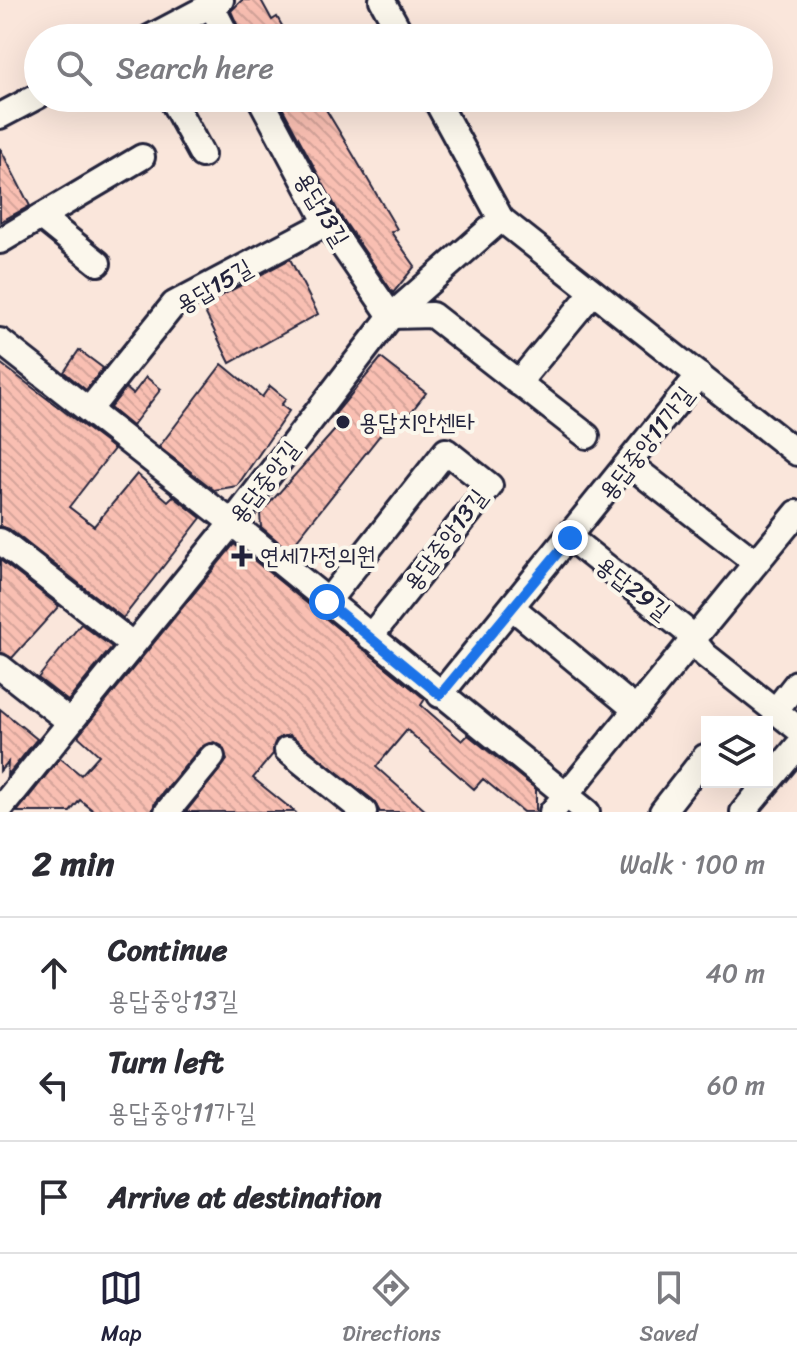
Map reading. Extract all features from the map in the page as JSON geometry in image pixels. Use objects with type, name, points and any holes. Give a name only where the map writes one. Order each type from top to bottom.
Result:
[{"type":"street","points":[[382,0],[395,24]]},
{"type":"street","points":[[176,24],[216,3],[223,24]]},
{"type":"street","points":[[0,116],[24,103]]},
{"type":"street","points":[[179,112],[202,155]]},
{"type":"street","name":"용답13길","points":[[268,112],[327,223],[391,316]]},
{"type":"street","points":[[443,112],[501,219],[797,453]]},
{"type":"street","points":[[0,241],[142,157]]},
{"type":"street","points":[[41,217],[98,263]]},
{"type":"street","name":"용답중앙길","points":[[0,809],[232,523],[391,316],[501,219]]},
{"type":"street","name":"용답15길","points":[[89,410],[174,304],[327,223]]},
{"type":"street","points":[[518,383],[593,292]]},
{"type":"street","points":[[391,316],[432,315],[587,436]]},
{"type":"street","points":[[0,341],[232,523],[370,637],[440,695],[559,803],[587,812]]},
{"type":"street","name":"용답중앙11가길","points":[[440,695],[699,375]]},
{"type":"street","name":"용답중앙13길","points":[[327,602],[446,451],[490,486],[370,637]]},
{"type":"street","points":[[629,464],[755,562]]},
{"type":"street","points":[[559,803],[797,513]]},
{"type":"street","name":"용답29길","points":[[570,538],[684,629],[692,642],[797,728]]},
{"type":"street","points":[[0,541],[132,644]]},
{"type":"street","points":[[513,608],[636,710]]},
{"type":"street","points":[[0,667],[70,722]]},
{"type":"street","points":[[775,711],[797,683]]},
{"type":"street","points":[[743,812],[797,747]]},
{"type":"street","points":[[287,750],[364,812]]},
{"type":"street","points":[[167,812],[212,757]]},
{"type":"street","points":[[662,812],[701,762]]},
{"type":"building","points":[[242,0],[261,0],[272,20],[277,17],[281,24],[237,24],[231,11]]},
{"type":"building","points":[[285,112],[327,112],[351,151],[397,229],[391,232],[415,266],[393,293],[340,215]]},
{"type":"building","points":[[0,148],[30,206],[0,222]]},
{"type":"building","points":[[290,259],[318,314],[230,363],[202,306]]},
{"type":"building","points":[[79,350],[103,368],[86,390],[64,372]]},
{"type":"building","points":[[381,358],[426,393],[404,421],[396,415],[297,540],[301,543],[293,554],[261,527],[260,514],[343,421],[335,414]]},
{"type":"building","points":[[0,363],[114,449],[69,507],[94,526],[137,474],[168,501],[173,496],[201,518],[123,618],[9,529],[0,526]]},
{"type":"building","points":[[222,364],[262,397],[270,386],[286,399],[281,405],[289,411],[237,486],[214,490],[159,447]]},
{"type":"building","points":[[146,377],[161,389],[132,426],[110,408],[126,388],[133,394]]},
{"type":"building","points":[[234,544],[425,699],[421,705],[462,741],[468,735],[536,789],[536,812],[523,812],[483,779],[474,789],[407,730],[376,767],[427,812],[380,812],[373,800],[289,735],[276,740],[273,754],[253,778],[295,812],[186,812],[227,760],[222,746],[214,742],[200,748],[155,802],[152,812],[95,812],[80,800],[70,812],[17,812],[60,758],[81,775],[99,755],[78,736]]},
{"type":"building","points":[[0,560],[59,606],[12,658],[0,652]]},
{"type":"building","points":[[81,624],[112,647],[68,701],[38,678]]},
{"type":"building","points":[[0,709],[37,739],[7,776],[8,762],[0,771]]},
{"type":"place","name":"용답치안센타","points":[[343,422]]},
{"type":"place","name":"연세가정의원","points":[[242,556]]},
{"type":"route","points":[[327,602],[440,695],[570,538]]}]
